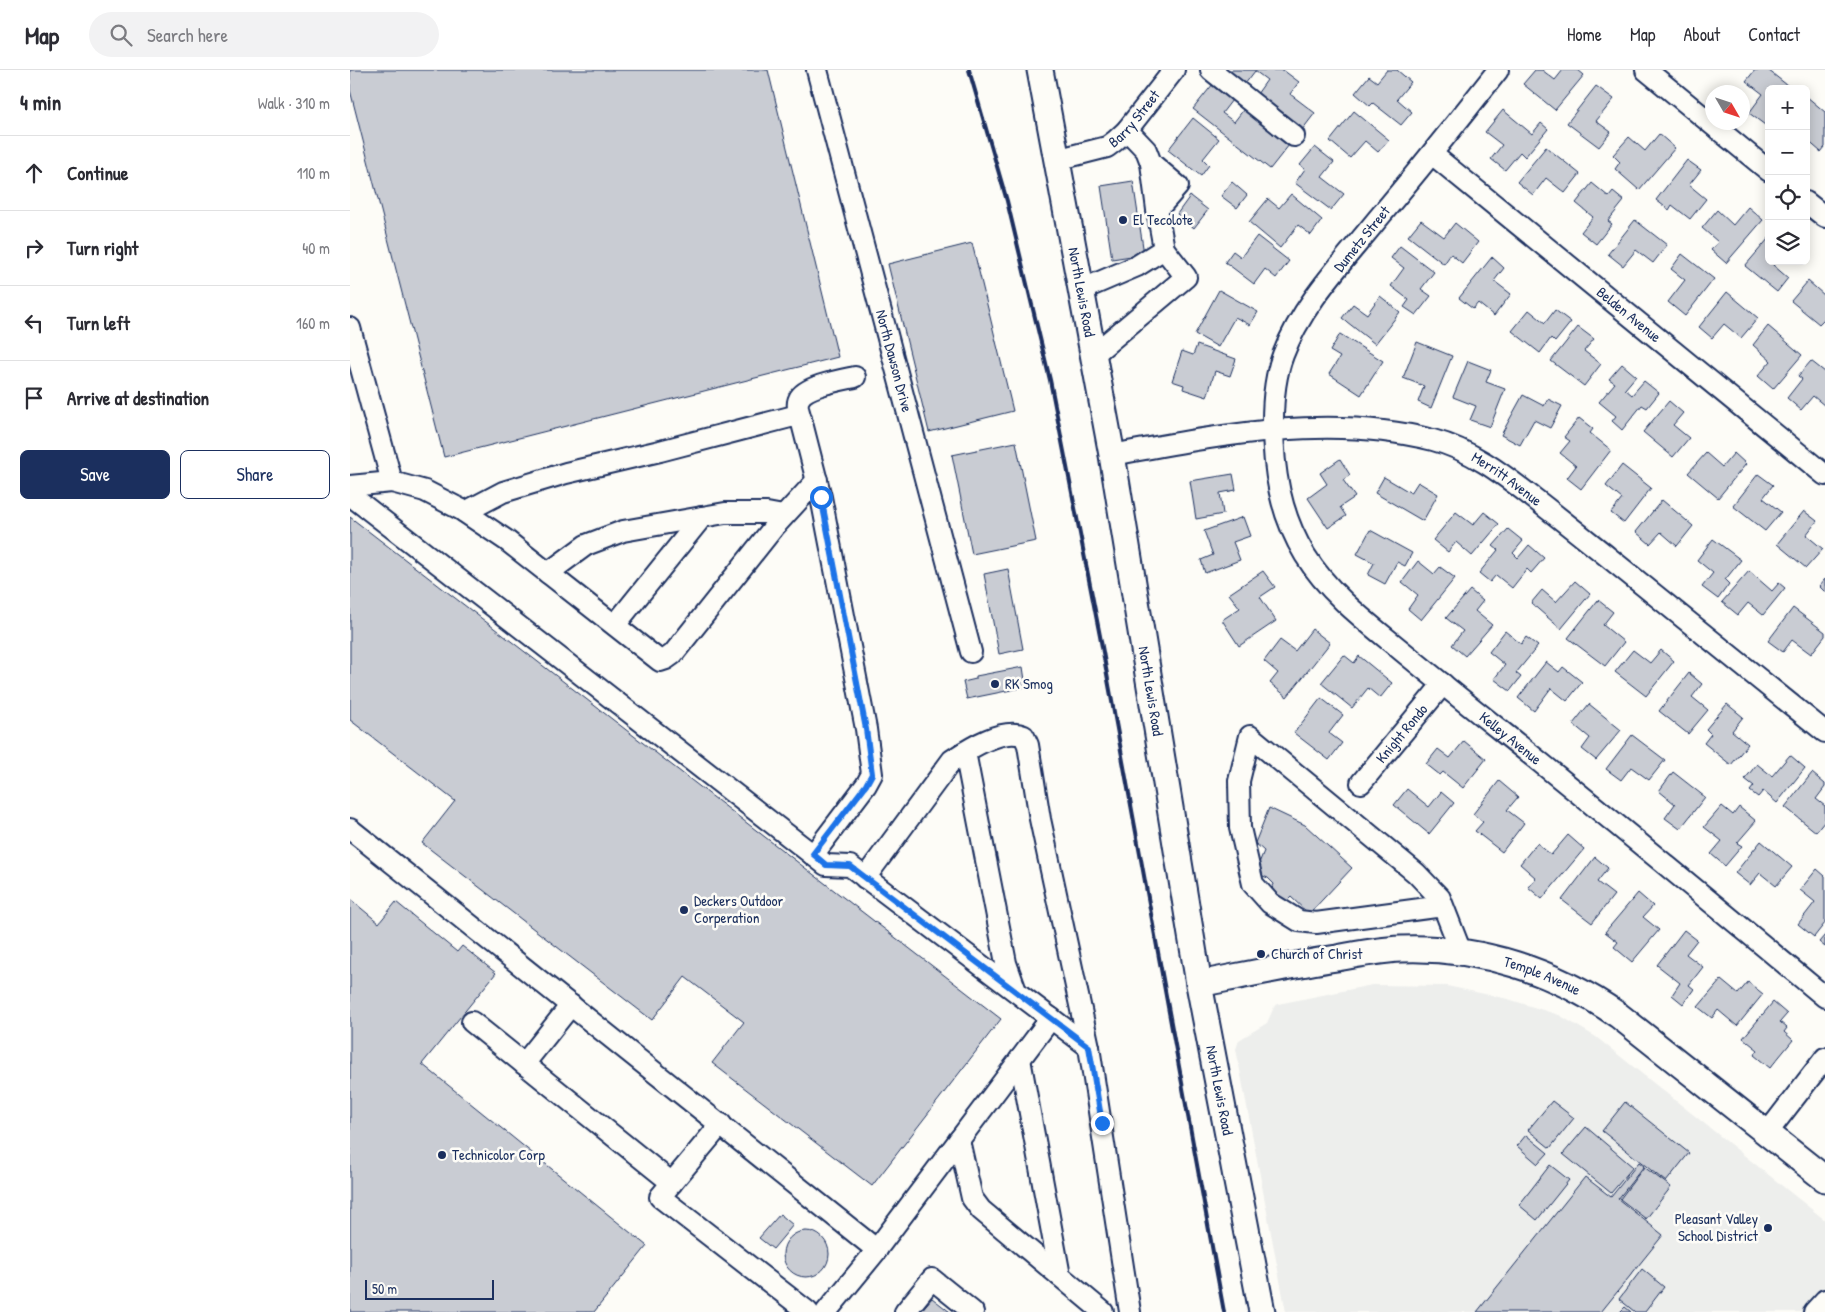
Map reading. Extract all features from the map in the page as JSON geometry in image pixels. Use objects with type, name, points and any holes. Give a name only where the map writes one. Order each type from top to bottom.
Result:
[{"type":"main road","name":"North Lewis Road","points":[[1040,70],[1112,455],[1199,984],[1262,1312]]},
{"type":"main road","name":"Temple Avenue","points":[[1199,984],[1265,970],[1377,951],[1423,949],[1461,952],[1526,967],[1566,984],[1596,1000],[1635,1028],[1825,1179]]},
{"type":"street","name":"North Dawson Drive","points":[[817,70],[971,652]]},
{"type":"street","name":"Barry Street","points":[[1056,160],[1106,147],[1115,141],[1127,130],[1174,70]]},
{"type":"street","points":[[1211,70],[1294,136]]},
{"type":"street","name":"Dumetz Street","points":[[1273,430],[1274,392],[1280,364],[1296,328],[1330,278],[1498,70]]},
{"type":"street","points":[[1646,70],[1765,168]]},
{"type":"street","points":[[1093,355],[1186,277],[1164,249],[1157,210],[1178,186],[1151,163],[1146,150],[1127,130]]},
{"type":"street","name":"Belden Avenue","points":[[1432,154],[1825,475]]},
{"type":"street","points":[[1810,205],[1825,217]]},
{"type":"street","points":[[1081,290],[1137,266],[1164,249]]},
{"type":"street","points":[[350,328],[392,482]]},
{"type":"street","points":[[813,854],[866,785],[872,774],[866,729],[817,480],[798,407],[799,399],[806,390],[855,377]]},
{"type":"street","points":[[465,512],[503,492],[566,473],[794,416],[801,419]]},
{"type":"street","name":"Merritt Avenue","points":[[1112,455],[1273,430],[1303,428],[1365,429],[1396,432],[1434,440],[1465,451],[1492,466],[1550,510],[1825,732]]},
{"type":"street","name":"Kelley Avenue","points":[[1273,430],[1274,456],[1282,502],[1291,530],[1320,576],[1348,605],[1825,997]]},
{"type":"street","points":[[350,486],[392,482],[425,491],[465,512],[506,540],[660,661],[666,659],[678,649],[783,516],[817,480]]},
{"type":"street","points":[[350,495],[826,865],[850,866],[1089,1047]]},
{"type":"street","points":[[548,573],[586,545],[624,531],[725,513],[767,513],[783,516]]},
{"type":"street","points":[[615,625],[702,517]]},
{"type":"street","name":"Knight Rondo","points":[[1361,783],[1443,684]]},
{"type":"street","points":[[865,878],[952,760],[992,738],[1017,733],[1024,736],[1028,745],[1040,819],[1089,1047],[1130,1312]]},
{"type":"street","points":[[1443,906],[1316,923],[1299,921],[1270,903],[1253,884],[1240,828],[1239,782],[1250,736],[1416,873],[1440,898],[1461,952]]},
{"type":"street","points":[[965,752],[1006,964],[1016,991]]},
{"type":"street","points":[[350,829],[877,1249]]},
{"type":"street","points":[[524,1064],[571,1005]]},
{"type":"street","points":[[826,1312],[877,1249],[1051,1018]]},
{"type":"street","points":[[472,1022],[672,1183]]},
{"type":"street","points":[[1768,1132],[1825,1058]]},
{"type":"street","points":[[1020,1059],[1060,1276]]},
{"type":"street","points":[[720,1124],[660,1197],[808,1312]]},
{"type":"street","points":[[959,1140],[972,1198],[981,1210],[1103,1312]]},
{"type":"street","points":[[905,1312],[932,1279],[973,1312]]},
{"type":"street","points":[[1814,1312],[1825,1300]]},
{"type":"shaded area","points":[[1372,985],[1447,986],[1508,999],[1559,1015],[1596,1037],[1825,1220],[1825,1312],[1286,1312],[1236,1049],[1239,1040],[1267,1023],[1274,1007],[1278,1004]]},
{"type":"building","points":[[350,70],[768,70],[838,357],[444,457],[350,90]]},
{"type":"building","points":[[1228,70],[1283,70],[1299,82],[1290,94],[1315,113],[1302,130],[1257,94],[1267,80],[1255,71],[1245,84]]},
{"type":"building","points":[[1387,70],[1397,70],[1411,82],[1397,99],[1412,112],[1401,125],[1373,103],[1370,106],[1355,93],[1369,76],[1377,82]]},
{"type":"building","points":[[1535,70],[1542,70],[1555,80],[1563,70],[1578,70],[1584,75],[1555,110],[1523,84]]},
{"type":"building","points":[[1755,70],[1768,70],[1787,85],[1765,85],[1765,125],[1750,114],[1763,94],[1746,81]]},
{"type":"building","points":[[1213,84],[1232,100],[1222,113],[1234,122],[1244,109],[1289,145],[1270,169],[1193,109]]},
{"type":"building","points":[[1596,86],[1614,99],[1596,121],[1611,132],[1599,147],[1567,123]]},
{"type":"building","points":[[1810,99],[1825,112],[1825,147],[1821,152],[1810,142]]},
{"type":"building","points":[[1503,110],[1532,134],[1541,123],[1548,129],[1525,157],[1520,152],[1505,170],[1491,159],[1502,145],[1485,132]]},
{"type":"building","points":[[1354,111],[1389,140],[1378,152],[1365,141],[1350,158],[1330,141]]},
{"type":"building","points":[[1193,118],[1219,139],[1203,159],[1209,165],[1201,176],[1168,150]]},
{"type":"building","points":[[1659,134],[1675,148],[1639,190],[1615,169],[1620,162],[1613,155],[1629,137],[1645,151]]},
{"type":"building","points":[[1315,147],[1334,162],[1322,177],[1344,194],[1331,210],[1295,183],[1305,169],[1300,165]]},
{"type":"building","points":[[1546,147],[1580,174],[1565,193],[1546,178],[1533,195],[1517,182]]},
{"type":"building","points":[[1687,160],[1701,170],[1689,185],[1706,199],[1690,219],[1672,205],[1669,210],[1656,200]]},
{"type":"building","name":"El Tecolote","points":[[1133,181],[1144,254],[1112,259],[1101,186]]},
{"type":"building","points":[[1232,182],[1247,195],[1237,208],[1221,196]]},
{"type":"building","points":[[1592,183],[1609,197],[1613,192],[1624,201],[1608,221],[1612,224],[1596,244],[1581,232],[1593,217],[1576,203]]},
{"type":"building","points":[[1291,194],[1322,220],[1311,235],[1298,225],[1280,248],[1249,222],[1268,199],[1279,208]]},
{"type":"building","points":[[1190,196],[1208,210],[1194,228],[1177,214]]},
{"type":"building","points":[[1748,207],[1763,220],[1726,263],[1711,250],[1718,242],[1702,228],[1717,210],[1733,225]]},
{"type":"building","points":[[1421,220],[1444,237],[1455,223],[1478,242],[1462,263],[1451,254],[1444,264],[1408,236]]},
{"type":"building","points":[[1635,220],[1667,245],[1653,263],[1636,250],[1623,266],[1608,254]]},
{"type":"building","points":[[1257,236],[1289,261],[1276,278],[1265,269],[1254,284],[1225,262],[1233,251],[1241,257]]},
{"type":"building","points":[[972,243],[1013,411],[929,432],[888,264]]},
{"type":"building","points":[[1765,243],[1765,265],[1773,265],[1788,278],[1777,292],[1745,266]]},
{"type":"building","points":[[1400,246],[1434,272],[1421,289],[1431,296],[1416,315],[1404,307],[1409,300],[1391,286],[1404,268],[1391,258]]},
{"type":"building","points":[[1682,254],[1714,279],[1685,316],[1668,302],[1685,280],[1671,269]]},
{"type":"building","points":[[1492,257],[1504,268],[1494,281],[1511,294],[1494,316],[1478,303],[1473,309],[1459,298]]},
{"type":"building","points":[[1808,281],[1825,294],[1825,318],[1819,324],[1791,301]]},
{"type":"building","points":[[1219,290],[1258,312],[1250,325],[1235,317],[1218,347],[1195,334]]},
{"type":"building","points":[[1727,292],[1758,318],[1741,338],[1724,324],[1712,338],[1699,327]]},
{"type":"building","points":[[1380,296],[1400,312],[1375,344],[1342,318],[1353,304],[1367,314]]},
{"type":"building","points":[[1529,310],[1545,323],[1555,310],[1571,322],[1555,342],[1551,338],[1540,353],[1512,331]]},
{"type":"building","points":[[1768,326],[1802,355],[1773,389],[1758,376],[1771,361],[1753,345]]},
{"type":"building","points":[[1578,327],[1594,339],[1584,351],[1601,364],[1584,386],[1551,361]]},
{"type":"building","points":[[1340,334],[1383,361],[1361,395],[1329,374],[1340,357],[1330,351]]},
{"type":"building","points":[[1417,342],[1452,356],[1431,408],[1418,402],[1424,386],[1403,378]]},
{"type":"building","points":[[1197,345],[1236,359],[1230,376],[1215,371],[1207,397],[1183,389],[1184,385],[1172,381],[1182,351],[1193,355]]},
{"type":"building","points":[[1468,361],[1491,370],[1486,382],[1505,389],[1490,427],[1470,420],[1476,406],[1453,397]]},
{"type":"building","points":[[1811,361],[1825,372],[1825,406],[1813,396],[1801,410],[1787,398],[1802,379],[1798,376]]},
{"type":"building","points":[[1622,364],[1636,376],[1625,389],[1632,395],[1644,381],[1659,393],[1647,408],[1642,405],[1622,430],[1612,421],[1616,416],[1599,402],[1615,383],[1609,379]]},
{"type":"building","points":[[1523,395],[1544,406],[1548,399],[1562,406],[1550,428],[1534,420],[1520,445],[1501,435]]},
{"type":"building","points":[[1669,401],[1683,413],[1673,425],[1689,438],[1673,457],[1643,432]]},
{"type":"building","points":[[1579,418],[1593,429],[1590,433],[1611,450],[1581,489],[1567,478],[1576,466],[1560,453],[1570,441],[1564,437]]},
{"type":"building","points":[[1016,442],[1036,541],[972,554],[952,455]]},
{"type":"building","points":[[1706,453],[1722,467],[1734,453],[1746,464],[1718,498],[1688,473]]},
{"type":"building","points":[[1340,459],[1350,475],[1343,480],[1355,497],[1340,507],[1346,516],[1328,528],[1308,498],[1327,484],[1320,473]]},
{"type":"building","points":[[1622,465],[1651,488],[1624,523],[1611,513],[1622,499],[1606,486]]},
{"type":"building","points":[[1233,474],[1236,490],[1220,493],[1223,514],[1196,519],[1190,481]]},
{"type":"building","points":[[1758,474],[1773,485],[1763,498],[1781,512],[1765,531],[1733,506]]},
{"type":"building","points":[[1384,477],[1411,493],[1418,482],[1438,494],[1423,521],[1375,493]]},
{"type":"building","points":[[1662,500],[1693,526],[1677,546],[1661,532],[1650,544],[1636,532]]},
{"type":"building","points":[[1804,511],[1817,521],[1806,535],[1823,549],[1806,568],[1777,544]]},
{"type":"building","points":[[1456,512],[1473,525],[1484,512],[1499,524],[1472,556],[1456,542],[1448,552],[1433,540]]},
{"type":"building","name":"Deckers Outdoor Corperation","points":[[350,517],[1001,1019],[872,1186],[712,1063],[744,1022],[685,977],[652,1020],[422,843],[455,801],[350,720]]},
{"type":"building","points":[[1243,517],[1250,536],[1233,542],[1240,560],[1205,573],[1201,560],[1213,555],[1204,531]]},
{"type":"building","points":[[1508,529],[1523,541],[1513,553],[1518,558],[1529,545],[1544,558],[1531,573],[1527,569],[1512,588],[1496,575],[1490,582],[1479,573],[1498,550],[1493,546]]},
{"type":"building","points":[[1370,530],[1412,553],[1405,566],[1397,562],[1385,584],[1368,575],[1374,563],[1357,554]]},
{"type":"building","points":[[1713,539],[1741,560],[1725,580],[1729,584],[1718,599],[1702,587],[1713,573],[1697,560]]},
{"type":"building","points":[[1418,561],[1434,574],[1440,567],[1455,578],[1421,620],[1408,609],[1418,595],[1402,582]]},
{"type":"building","points":[[1008,569],[1023,649],[999,654],[984,574]]},
{"type":"building","points":[[1263,571],[1275,587],[1260,597],[1276,621],[1239,646],[1222,620],[1240,608],[1229,594]]},
{"type":"building","points":[[1749,571],[1772,591],[1779,583],[1785,588],[1763,615],[1748,603],[1738,615],[1722,602]]},
{"type":"building","points":[[1825,579],[1825,592],[1819,586]]},
{"type":"building","points":[[1575,581],[1590,594],[1561,629],[1531,603],[1542,590],[1556,602]]},
{"type":"building","points":[[1470,590],[1483,601],[1475,611],[1492,625],[1465,656],[1452,645],[1463,631],[1446,618]]},
{"type":"building","points":[[1598,600],[1613,612],[1603,625],[1624,642],[1605,666],[1568,638]]},
{"type":"building","points":[[1793,608],[1825,632],[1825,636],[1811,654],[1792,640],[1783,652],[1768,641]]},
{"type":"building","points":[[1312,629],[1330,643],[1287,697],[1270,683],[1278,673],[1264,661],[1280,640],[1295,651]]},
{"type":"building","points":[[1505,631],[1521,644],[1526,637],[1538,646],[1516,673],[1521,677],[1510,691],[1494,679],[1505,665],[1489,652]]},
{"type":"building","points":[[1633,650],[1650,663],[1661,650],[1674,661],[1646,696],[1615,672]]},
{"type":"building","points":[[1344,655],[1354,663],[1359,656],[1392,683],[1380,698],[1368,688],[1352,708],[1321,683]]},
{"type":"building","points":[[1546,662],[1559,672],[1563,667],[1582,682],[1567,701],[1551,688],[1534,711],[1518,698]]},
{"type":"building","name":"RK Smog","points":[[1023,667],[1026,687],[967,699],[963,682],[976,679],[976,676]]},
{"type":"building","points":[[1689,673],[1702,684],[1692,697],[1708,710],[1688,734],[1659,711]]},
{"type":"building","points":[[1321,698],[1343,715],[1329,733],[1342,743],[1329,760],[1294,733]]},
{"type":"building","points":[[1589,704],[1621,730],[1596,760],[1582,749],[1590,738],[1573,724]]},
{"type":"building","points":[[1727,704],[1743,717],[1732,731],[1748,744],[1731,765],[1704,743],[1711,734],[1706,729]]},
{"type":"building","points":[[1632,735],[1665,760],[1649,780],[1631,767],[1621,780],[1606,769]]},
{"type":"building","points":[[1464,741],[1486,759],[1463,788],[1443,772],[1440,775],[1426,764],[1438,749],[1450,758]]},
{"type":"building","points":[[1790,755],[1805,768],[1777,803],[1763,791],[1758,797],[1750,791],[1754,786],[1745,779],[1757,764],[1772,776]]},
{"type":"building","points":[[1673,772],[1705,797],[1680,829],[1665,818],[1675,804],[1659,791]]},
{"type":"building","points":[[1812,773],[1825,784],[1825,787],[1816,799],[1825,806],[1825,821],[1816,832],[1785,807]]},
{"type":"building","points":[[1499,781],[1518,797],[1507,810],[1524,823],[1502,852],[1475,831],[1483,822],[1473,814]]},
{"type":"building","points":[[1407,789],[1429,807],[1441,792],[1454,803],[1429,834],[1394,805]]},
{"type":"building","points":[[1722,806],[1733,815],[1739,807],[1756,821],[1737,843],[1742,846],[1725,866],[1711,854],[1722,841],[1704,827]]},
{"type":"building","points":[[1269,808],[1305,825],[1352,868],[1309,914],[1291,897],[1285,903],[1271,891],[1274,884],[1268,878],[1255,873],[1264,851],[1255,843]]},
{"type":"building","points":[[1568,835],[1584,849],[1542,899],[1528,887],[1536,878],[1520,864],[1537,843],[1551,855]]},
{"type":"building","points":[[1761,841],[1792,867],[1776,886],[1760,873],[1750,885],[1735,873]]},
{"type":"building","points":[[1595,857],[1608,868],[1597,882],[1614,895],[1592,923],[1562,900]]},
{"type":"building","points":[[1817,869],[1825,876],[1825,923],[1814,937],[1798,924],[1815,902],[1800,890]]},
{"type":"building","points":[[1638,893],[1653,906],[1643,917],[1659,930],[1632,962],[1614,947],[1618,942],[1605,932]]},
{"type":"building","name":"Technicolor Corp","points":[[350,899],[379,923],[396,902],[457,952],[462,946],[496,973],[422,1064],[647,1246],[594,1312],[350,1312]]},
{"type":"building","points":[[1684,930],[1697,940],[1686,954],[1703,967],[1689,985],[1694,989],[1683,1004],[1672,995],[1680,983],[1657,965]]},
{"type":"building","points":[[1825,935],[1825,947],[1819,942]]},
{"type":"building","points":[[1721,980],[1738,994],[1748,982],[1763,994],[1737,1026],[1718,1010],[1712,1018],[1698,1007]]},
{"type":"building","points":[[1773,1002],[1787,1014],[1780,1022],[1787,1028],[1784,1032],[1793,1040],[1770,1068],[1754,1055],[1758,1050],[1743,1038]]},
{"type":"building","points":[[1552,1101],[1574,1118],[1550,1148],[1528,1130]]},
{"type":"building","points":[[1625,1102],[1689,1153],[1666,1182],[1602,1131]]},
{"type":"building","points":[[1586,1127],[1633,1167],[1611,1193],[1563,1154]]},
{"type":"building","points":[[1526,1135],[1548,1153],[1538,1164],[1517,1146]]},
{"type":"building","points":[[1639,1162],[1644,1166],[1618,1199],[1663,1235],[1601,1312],[1477,1312],[1585,1177],[1611,1197]]},
{"type":"building","points":[[1550,1165],[1569,1180],[1537,1220],[1519,1205]]},
{"type":"building","points":[[1644,1167],[1671,1187],[1646,1219],[1620,1199]]},
{"type":"building","points":[[780,1214],[793,1225],[773,1249],[759,1238]]},
{"type":"building","points":[[801,1231],[811,1231],[823,1237],[828,1245],[828,1263],[823,1271],[815,1276],[801,1277],[793,1274],[786,1267],[783,1259],[783,1249],[786,1241],[793,1234]]},
{"type":"building","points":[[1642,1269],[1664,1287],[1645,1312],[1635,1312],[1619,1299]]},
{"type":"building","points":[[932,1298],[950,1312],[920,1312]]},
{"type":"building","points":[[1625,1307],[1631,1312],[1620,1312]]},
{"type":"railway","points":[[969,70],[1007,201],[1050,380],[1100,636],[1224,1312]]},
{"type":"place","name":"El Tecolote","points":[[1123,220]]},
{"type":"place","name":"RK Smog","points":[[995,684]]},
{"type":"place","name":"Deckers Outdoor Corperation","points":[[684,910]]},
{"type":"place","name":"Church of Christ","points":[[1261,954]]},
{"type":"place","name":"Technicolor Corp","points":[[442,1155]]},
{"type":"place","name":"Pleasant Valley School District","points":[[1768,1228]]},
{"type":"route","points":[[821,497],[866,729],[872,774],[866,785],[813,854],[826,865],[850,866],[1089,1047],[1102,1123]]}]
